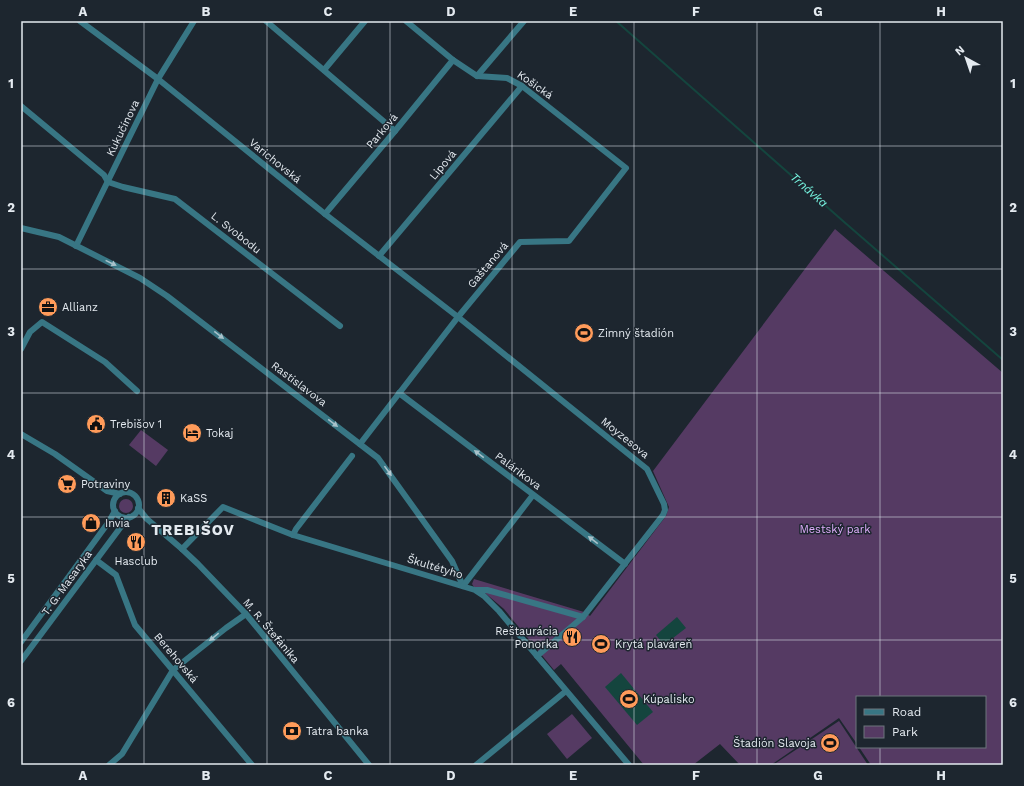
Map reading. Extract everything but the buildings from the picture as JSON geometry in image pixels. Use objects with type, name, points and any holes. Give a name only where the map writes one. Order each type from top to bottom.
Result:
[{"type":"street","name":"Varichovská","points":[[80,21],[158,79],[325,214],[458,317]]},
{"type":"street","name":"Kukučínova","points":[[76,246],[158,79],[194,21]]},
{"type":"street","points":[[266,21],[395,131]]},
{"type":"street","points":[[324,70],[365,21]]},
{"type":"street","name":"Košická","points":[[406,21],[453,60],[478,76],[507,78],[522,86],[626,168]]},
{"type":"street","points":[[478,76],[524,21]]},
{"type":"street","name":"Parková","points":[[325,214],[453,60]]},
{"type":"street","name":"Lipová","points":[[379,256],[522,86]]},
{"type":"street","points":[[21,106],[104,175],[108,182]]},
{"type":"street","name":"Gaštanová","points":[[458,317],[520,242],[569,241],[626,168]]},
{"type":"street","name":"L. Svobodu","points":[[108,182],[175,199],[340,326]]},
{"type":"street","name":"Rastislavova","points":[[21,228],[59,237],[140,278],[167,296],[378,458],[452,561],[463,586]]},
{"type":"street","points":[[360,444],[458,317]]},
{"type":"street","name":"Moyzesova","points":[[458,317],[647,468],[664,504],[665,510],[663,515],[583,617],[537,656]]},
{"type":"street","points":[[21,349],[30,332],[42,322],[105,362],[137,392]]},
{"type":"street","name":"Palárikova","points":[[399,393],[625,564]]},
{"type":"street","points":[[21,434],[55,454],[107,491],[120,494],[129,493],[134,495],[138,500],[138,508],[131,516],[121,517],[115,511],[107,491]]},
{"type":"street","points":[[293,535],[352,456]]},
{"type":"street","points":[[113,503],[116,497],[120,494]]},
{"type":"street","points":[[463,586],[533,495]]},
{"type":"street","name":"Škultétyho","points":[[182,549],[223,507],[293,535],[475,590],[499,610],[629,765]]},
{"type":"street","name":"M. R. Štefánika","points":[[138,508],[147,519],[182,549],[228,594],[246,614],[369,765]]},
{"type":"street","name":"T. G. Masaryka","points":[[22,640],[108,524],[115,511]]},
{"type":"street","name":"M. R. Štefánika","points":[[131,516],[147,519]]},
{"type":"street","name":"T. G. Masaryka","points":[[21,661],[123,524],[131,516]]},
{"type":"street","name":"Berehovská","points":[[82,559],[94,563],[116,575],[135,625],[252,765]]},
{"type":"street","points":[[475,590],[487,590],[583,617]]},
{"type":"street","points":[[109,765],[122,754],[173,670],[246,614]]},
{"type":"street","points":[[38,619],[47,626]]},
{"type":"street","points":[[476,765],[566,691]]},
{"type":"green space","name":"Mestský park","points":[[835,229],[1003,373],[1003,765],[871,765],[860,748],[986,748],[986,696],[856,696],[856,743],[839,718],[771,765],[740,765],[720,744],[693,765],[644,765],[561,664],[554,670],[504,609],[472,584],[474,579],[584,612],[590,616],[666,516],[669,507],[653,471]]},
{"type":"green space","points":[[141,430],[168,450],[156,466],[129,445]]},
{"type":"green space","points":[[123,499],[129,499],[133,503],[133,509],[129,513],[123,513],[119,509],[119,503]]},
{"type":"green space","points":[[572,714],[592,738],[567,759],[547,734]]},
{"type":"green space","name":"Štadión Slavoja","points":[[839,721],[868,765],[773,765]]},
{"type":"shaded area","points":[[677,617],[686,628],[664,645],[656,635]]},
{"type":"shaded area","name":"Kúpalisko","points":[[621,673],[653,712],[637,725],[605,687]]},
{"type":"waterway","name":"Trnávka","points":[[616,21],[1003,360]]},
{"type":"place","name":"Allianz","points":[[48,307]]},
{"type":"place","name":"Zimný štadión","points":[[584,333]]},
{"type":"place","name":"Trebišov 1","points":[[96,424]]},
{"type":"place","name":"Tokaj","points":[[192,433]]},
{"type":"place","name":"Potraviny","points":[[67,484]]},
{"type":"place","name":"KaSS","points":[[166,498]]},
{"type":"place","name":"Invia","points":[[91,523]]},
{"type":"place","name":"Hasclub","points":[[136,542]]},
{"type":"place","name":"Reštaurácia Ponorka","points":[[572,637]]},
{"type":"place","name":"Krytá plaváreň","points":[[601,644]]},
{"type":"place","name":"Kúpalisko","points":[[629,699]]},
{"type":"place","name":"Tatra banka","points":[[292,731]]},
{"type":"place","name":"Štadión Slavoja","points":[[830,743]]},
{"type":"district","name":"TREBIŠOV","points":[[193,530]]}]
